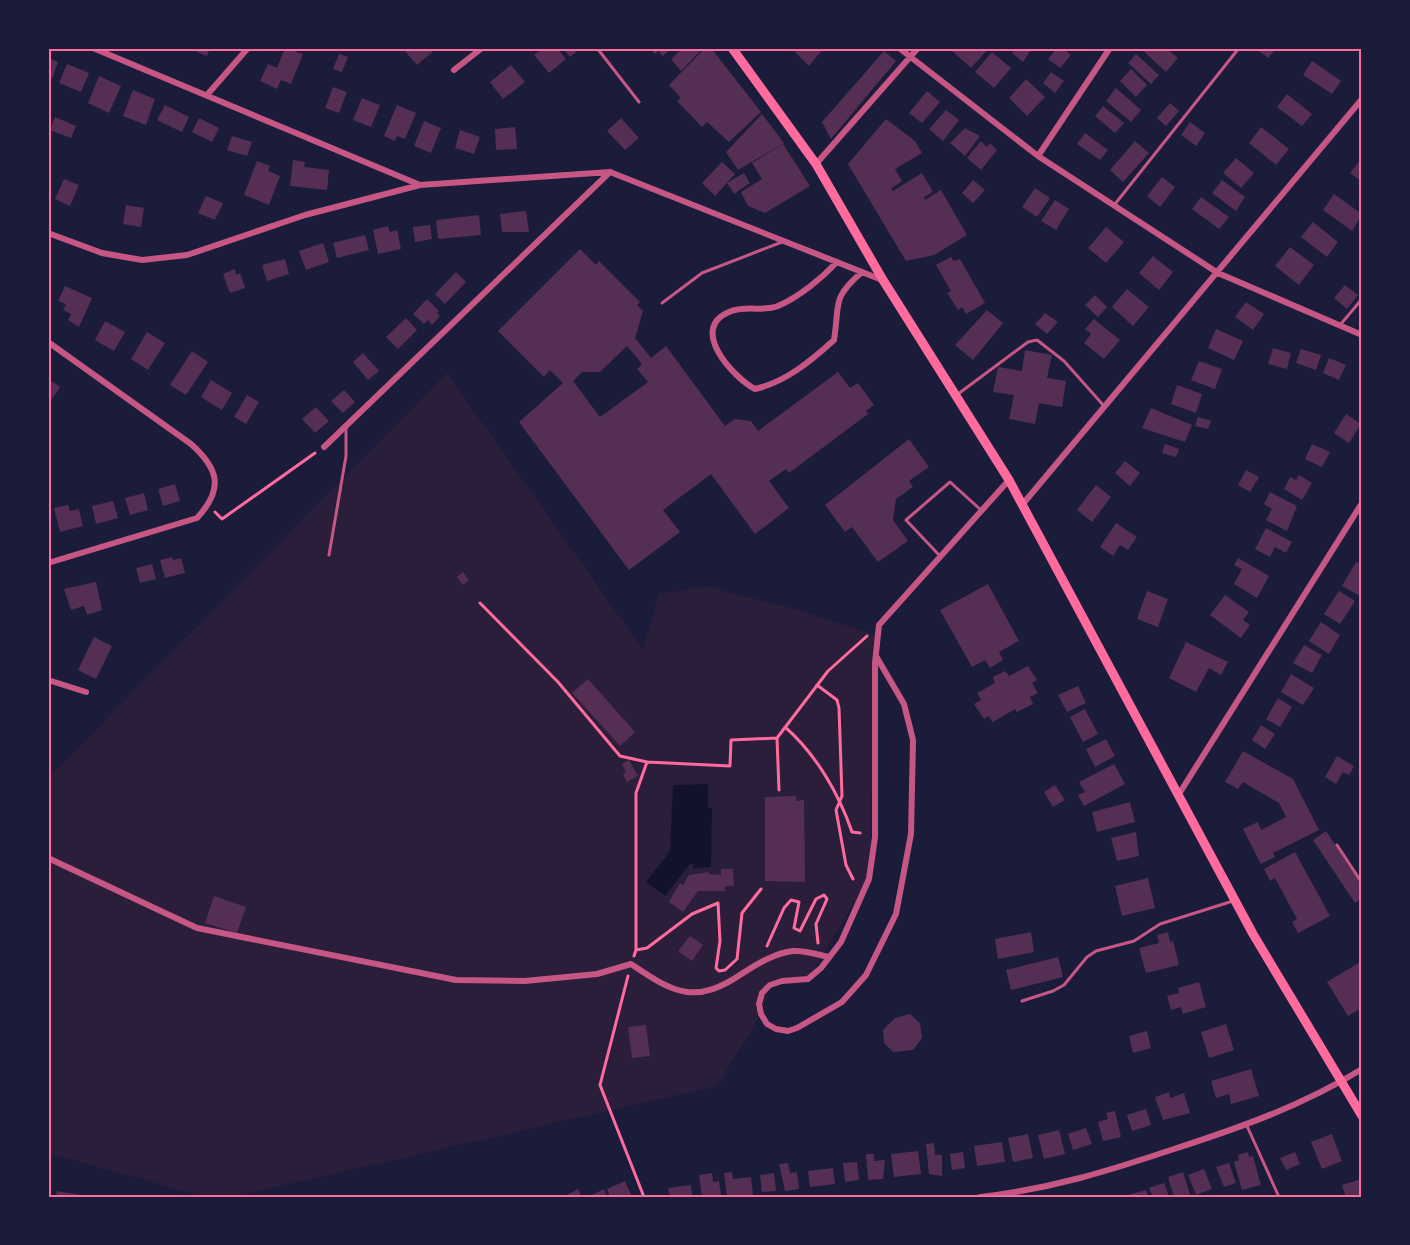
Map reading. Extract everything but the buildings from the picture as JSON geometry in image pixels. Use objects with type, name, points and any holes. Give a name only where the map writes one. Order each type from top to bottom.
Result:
[{"type":"main road","points":[[732,48],[816,164],[883,280],[1009,480],[1235,900],[1362,1116]]},
{"type":"street","points":[[93,48],[420,185]]},
{"type":"street","points":[[207,95],[248,48]]},
{"type":"street","points":[[454,70],[482,48]]},
{"type":"street","points":[[899,48],[1038,156],[1218,273],[1362,334]]},
{"type":"street","points":[[816,164],[918,48]]},
{"type":"street","points":[[1038,156],[1110,48]]},
{"type":"street","points":[[1021,506],[1362,99]]},
{"type":"street","points":[[324,447],[610,172]]},
{"type":"street","points":[[48,233],[102,253],[142,260],[187,255],[304,214],[420,185],[610,172],[883,280]]},
{"type":"street","points":[[837,262],[780,305],[768,309],[738,310],[721,317],[713,328],[712,339],[728,367],[741,381],[755,389],[772,385],[823,350],[834,340],[837,306],[843,288],[862,272]]},
{"type":"street","points":[[48,342],[191,444],[207,459],[216,484],[209,506],[197,518],[48,563]]},
{"type":"street","points":[[876,656],[904,704],[914,740],[910,834],[896,914],[866,975],[842,1002],[788,1031],[767,1024],[761,1014],[759,1004],[762,993],[770,985],[783,981],[808,979],[822,968],[846,932],[869,879],[875,837],[876,656],[879,625],[1009,480]]},
{"type":"street","points":[[1179,794],[1362,503]]},
{"type":"street","points":[[48,680],[86,692]]},
{"type":"street","points":[[48,858],[197,928],[456,980],[546,979],[597,974],[631,964],[659,984],[694,994],[714,990],[766,960],[794,951],[829,957]]},
{"type":"street","points":[[980,1197],[1025,1195],[1077,1181],[1247,1126],[1341,1083],[1362,1069]]},
{"type":"lane","points":[[597,48],[639,102]]},
{"type":"lane","points":[[1114,205],[1239,48]]},
{"type":"lane","points":[[662,303],[702,273],[784,241]]},
{"type":"lane","points":[[1340,325],[1362,299]]},
{"type":"lane","points":[[956,396],[1028,342],[1037,340],[1064,361],[1105,407]]},
{"type":"lane","points":[[329,555],[346,456],[346,426]]},
{"type":"lane","points":[[940,557],[906,520],[950,482],[981,510]]},
{"type":"lane","points":[[1337,845],[1362,883]]},
{"type":"lane","points":[[1022,1000],[1053,991],[1064,985],[1087,957],[1096,951],[1134,940],[1160,924],[1235,900]]},
{"type":"lane","points":[[1247,1126],[1279,1197]]},
{"type":"path","points":[[209,506],[222,519],[324,447]]},
{"type":"path","points":[[480,603],[501,627],[558,682],[620,756],[647,762],[730,766],[731,740],[777,738]]},
{"type":"path","points":[[779,790],[777,738],[828,671],[879,625]]},
{"type":"path","points":[[817,685],[837,700],[839,708],[841,800],[836,810],[837,828],[846,865],[853,879]]},
{"type":"path","points":[[785,728],[800,740],[841,800],[852,832],[860,833]]},
{"type":"path","points":[[644,1197],[600,1085],[636,950],[636,793],[647,762]]},
{"type":"path","points":[[636,950],[647,948],[684,919],[718,903],[720,942],[716,968],[722,972],[737,959],[742,913],[761,889]]},
{"type":"path","points":[[766,960],[766,948],[784,908],[791,900],[799,902],[794,928],[800,931],[816,899],[824,895],[827,899],[816,924],[819,955]]},
{"type":"shaded area","points":[[447,373],[643,650],[659,594],[705,586],[788,607],[876,635],[869,879],[808,979],[770,985],[761,1014],[717,1086],[232,1197],[205,1197],[48,1153],[48,778]]},
{"type":"shaded area","points":[[708,784],[708,808],[712,808],[711,867],[693,868],[693,864],[690,864],[665,896],[646,882],[670,851],[673,785]]}]
